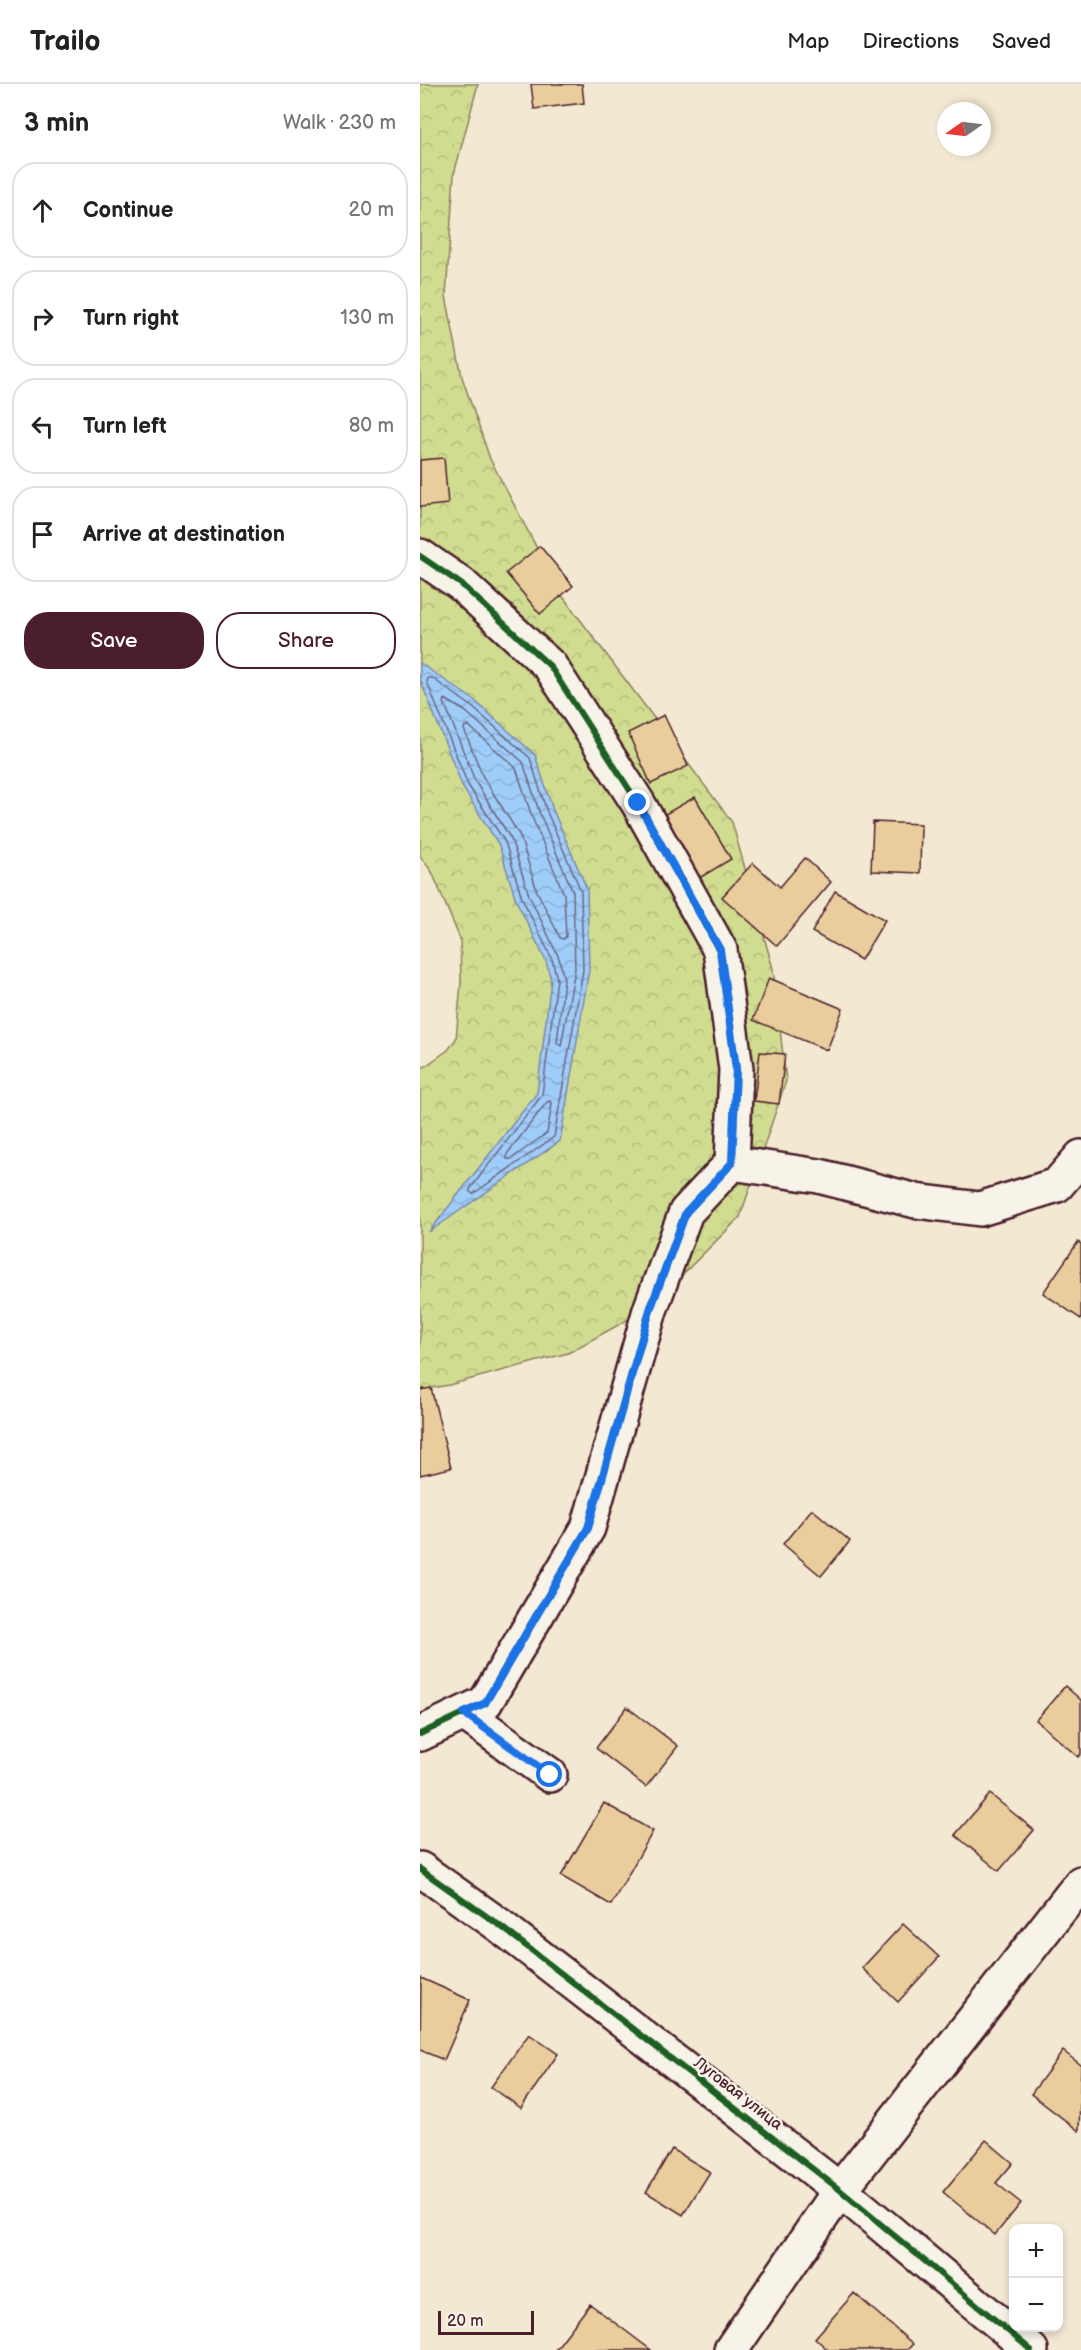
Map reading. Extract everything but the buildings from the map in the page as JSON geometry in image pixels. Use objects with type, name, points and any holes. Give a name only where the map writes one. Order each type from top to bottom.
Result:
[{"type":"street","points":[[420,556],[461,584],[550,666],[638,803],[720,950],[736,1069],[732,1163],[686,1212],[650,1310],[588,1528],[485,1703],[420,1734]]},
{"type":"street","points":[[732,1163],[819,1176],[916,1201],[980,1209],[1057,1185],[1081,1157]]},
{"type":"street","points":[[464,1713],[550,1775]]},
{"type":"street","name":"Луговая улица","points":[[420,1869],[500,1925],[840,2190],[1031,2350]]},
{"type":"street","points":[[731,2350],[840,2190],[1081,1883]]},
{"type":"green space","points":[[420,84],[478,84],[454,174],[446,296],[462,377],[490,459],[561,594],[732,822],[773,969],[786,1081],[740,1217],[649,1308],[568,1353],[449,1385],[420,1390],[420,1070],[448,1050],[456,1039],[461,983],[460,939],[432,872],[420,856]]},
{"type":"water","points":[[420,663],[474,700],[535,755],[553,810],[587,889],[589,970],[560,1141],[429,1232],[537,1093],[551,980],[546,961],[516,900],[499,845],[463,788],[420,679]]},
{"type":"cycle path","points":[[420,556],[461,584],[550,666],[638,803],[720,950],[736,1069],[732,1163],[686,1212],[650,1310],[588,1528],[485,1703],[420,1734]]},
{"type":"cycle path","points":[[420,1869],[499,1925],[840,2190],[1031,2350]]},
{"type":"route","points":[[550,1775],[464,1713],[485,1703],[588,1528],[650,1310],[686,1212],[732,1163],[736,1069],[720,950],[638,803]]}]
